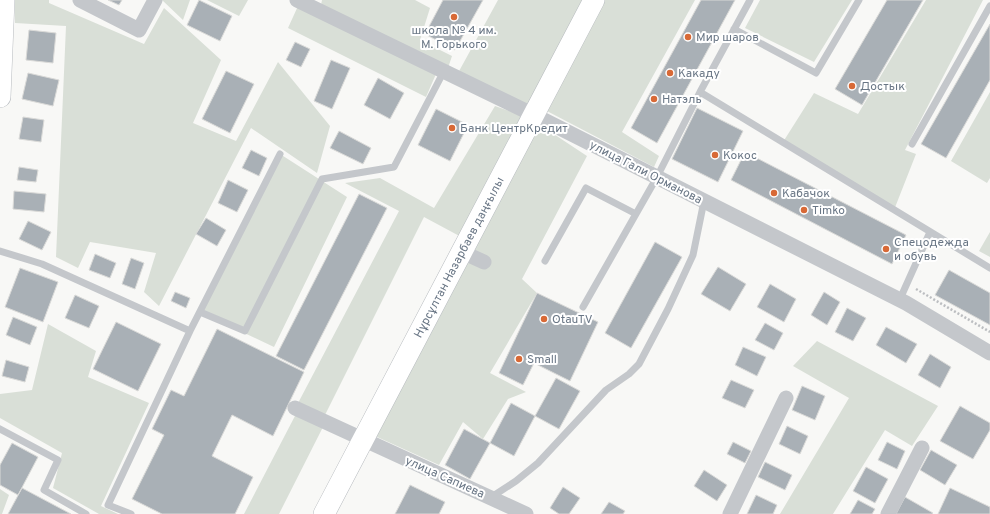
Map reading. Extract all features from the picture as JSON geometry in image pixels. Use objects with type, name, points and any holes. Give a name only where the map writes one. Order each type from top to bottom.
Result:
[{"type":"main road","points":[[0,97],[4,0]]},
{"type":"main road","name":"Нұрсұлтан Назарбаев даңғылы","points":[[324,514],[364,441],[594,0]]},
{"type":"street","points":[[80,0],[139,30],[155,0]]},
{"type":"street","name":"улица Гали Орманова","points":[[297,0],[315,4],[444,71],[900,299],[990,353]]},
{"type":"street","points":[[462,252],[484,262]]},
{"type":"street","points":[[730,514],[786,398]]},
{"type":"street","name":"улица Сапиева","points":[[295,408],[520,513]]},
{"type":"street","points":[[888,514],[922,448]]},
{"type":"lane","points":[[583,307],[657,178],[700,92],[750,0]]},
{"type":"lane","points":[[734,29],[816,73],[859,0]]},
{"type":"lane","points":[[912,144],[990,6]]},
{"type":"lane","points":[[200,312],[246,331],[322,179],[394,167],[444,71]]},
{"type":"lane","points":[[700,92],[990,268]]},
{"type":"lane","points":[[130,514],[108,506],[190,331],[280,154]]},
{"type":"lane","points":[[545,261],[586,188],[636,214]]},
{"type":"lane","points":[[490,498],[538,463],[606,390],[629,374],[639,364],[668,309],[693,255],[704,201]]},
{"type":"lane","points":[[900,299],[930,232]]},
{"type":"lane","points":[[0,251],[42,264],[190,331]]},
{"type":"lane","points":[[0,429],[58,460],[44,490],[86,514]]},
{"type":"path","points":[[907,284],[990,332]]},
{"type":"shaded area","points":[[15,0],[49,0],[49,3],[144,44],[164,8],[221,60],[193,123],[236,141],[278,62],[330,126],[317,173],[251,128],[159,306],[144,292],[156,253],[90,242],[78,268],[56,257],[66,26],[15,23]]},
{"type":"shaded area","points":[[162,0],[190,0],[183,20]]},
{"type":"shaded area","points":[[207,0],[248,0],[239,16]]},
{"type":"shaded area","points":[[322,0],[415,0],[430,8],[420,40],[452,56],[448,68],[321,5]]},
{"type":"shaded area","points":[[498,0],[587,0],[530,108],[458,73]]},
{"type":"shaded area","points":[[602,0],[695,0],[622,132],[659,156],[654,167],[545,110]]},
{"type":"shaded area","points":[[760,0],[852,0],[814,62],[745,28]]},
{"type":"shaded area","points":[[926,0],[983,0],[905,150],[916,154],[894,210],[783,142],[814,93],[858,114]]},
{"type":"shaded area","points":[[298,6],[436,74],[426,97],[288,28]]},
{"type":"shaded area","points":[[990,92],[990,178],[987,183],[951,161]]},
{"type":"shaded area","points":[[495,106],[526,117],[465,239],[424,217],[324,417],[297,405],[399,211],[345,183],[380,178],[434,208]]},
{"type":"shaded area","points":[[537,123],[587,156],[522,279],[537,293],[490,373],[526,392],[508,399],[483,439],[463,422],[439,465],[375,436]]},
{"type":"shaded area","points":[[280,154],[347,197],[274,347],[200,312]]},
{"type":"shaded area","points":[[990,232],[990,257],[979,251]]},
{"type":"shaded area","points":[[48,324],[96,351],[88,377],[149,403],[101,506],[118,514],[99,514],[53,488],[62,453],[0,418],[0,394],[32,390]]},
{"type":"shaded area","points":[[817,341],[938,406],[912,446],[885,430],[833,514],[780,514],[849,398],[793,366]]},
{"type":"shaded area","points":[[296,414],[323,427],[279,514],[244,514]]},
{"type":"shaded area","points":[[0,489],[9,495],[2,514],[0,514]]},
{"type":"building","points":[[108,0],[122,0],[119,5]]},
{"type":"building","points":[[199,0],[232,16],[220,41],[187,25]]},
{"type":"building","name":"школа № 4 им. М. Горького","points":[[443,0],[483,0],[455,50],[425,34]]},
{"type":"building","points":[[701,0],[735,0],[657,143],[631,128]]},
{"type":"building","points":[[887,0],[923,0],[862,105],[835,89]]},
{"type":"building","points":[[990,24],[990,80],[946,158],[921,144]]},
{"type":"building","points":[[29,30],[56,33],[53,63],[26,60]]},
{"type":"building","points":[[295,42],[310,49],[301,67],[286,60]]},
{"type":"building","points":[[331,60],[350,68],[332,109],[314,101]]},
{"type":"building","points":[[226,71],[254,84],[230,133],[202,119]]},
{"type":"building","points":[[28,73],[59,80],[53,106],[22,99]]},
{"type":"building","points":[[378,78],[404,93],[390,119],[364,105]]},
{"type":"building","points":[[697,108],[743,131],[718,182],[672,159]]},
{"type":"building","points":[[436,109],[468,125],[450,161],[418,145]]},
{"type":"building","points":[[23,117],[44,120],[41,142],[19,139]]},
{"type":"building","points":[[339,131],[371,148],[363,164],[330,148]]},
{"type":"building","points":[[251,150],[267,158],[259,176],[242,168]]},
{"type":"building","points":[[745,152],[906,235],[892,264],[731,180]]},
{"type":"building","points":[[19,167],[38,170],[36,182],[17,180]]},
{"type":"building","points":[[228,180],[248,190],[237,212],[218,203]]},
{"type":"building","points":[[14,191],[46,194],[44,212],[13,209]]},
{"type":"building","points":[[359,194],[387,208],[304,370],[276,356]]},
{"type":"building","points":[[206,218],[226,230],[217,246],[196,234]]},
{"type":"building","points":[[28,221],[51,232],[42,250],[19,239]]},
{"type":"building","points":[[655,242],[682,257],[631,348],[605,333]]},
{"type":"building","points":[[95,254],[116,263],[110,278],[89,270]]},
{"type":"building","points":[[131,258],[144,263],[135,289],[122,284]]},
{"type":"building","points":[[718,267],[746,284],[730,311],[701,294]]},
{"type":"building","points":[[20,268],[58,282],[43,322],[5,307]]},
{"type":"building","points":[[949,270],[990,293],[990,325],[935,295]]},
{"type":"building","points":[[770,284],[796,299],[784,322],[757,307]]},
{"type":"building","points":[[175,292],[190,298],[186,308],[171,301]]},
{"type":"building","points":[[824,292],[840,302],[827,325],[811,315]]},
{"type":"building","points":[[537,293],[598,322],[570,381],[534,363],[523,385],[499,373]]},
{"type":"building","points":[[75,295],[99,306],[89,328],[65,318]]},
{"type":"building","points":[[847,308],[866,318],[853,341],[835,332]]},
{"type":"building","points":[[13,317],[37,327],[30,345],[6,335]]},
{"type":"building","points":[[116,322],[161,344],[138,391],[93,369]]},
{"type":"building","points":[[765,323],[783,333],[774,350],[755,340]]},
{"type":"building","points":[[886,327],[917,344],[906,363],[876,345]]},
{"type":"building","points":[[217,329],[304,372],[273,436],[232,415],[212,456],[253,477],[235,514],[162,514],[132,499],[164,435],[152,429],[171,390],[184,396]]},
{"type":"building","points":[[743,347],[766,357],[757,376],[735,365]]},
{"type":"building","points":[[930,354],[951,367],[940,388],[918,375]]},
{"type":"building","points":[[6,360],[29,367],[25,382],[2,376]]},
{"type":"building","points":[[556,378],[580,391],[559,429],[535,416]]},
{"type":"building","points":[[731,380],[754,390],[745,408],[722,398]]},
{"type":"building","points":[[802,386],[825,396],[815,420],[792,410]]},
{"type":"building","points":[[511,403],[535,416],[514,456],[490,443]]},
{"type":"building","points":[[960,406],[990,423],[990,430],[973,459],[940,441]]},
{"type":"building","points":[[787,426],[808,436],[800,454],[779,444]]},
{"type":"building","points":[[464,429],[490,443],[470,479],[445,465]]},
{"type":"building","points":[[733,442],[751,451],[745,463],[727,454]]},
{"type":"building","points":[[887,442],[905,451],[897,469],[878,460]]},
{"type":"building","points":[[12,443],[38,457],[18,495],[0,485],[0,465]]},
{"type":"building","points":[[931,450],[957,465],[945,485],[920,470]]},
{"type":"building","points":[[765,462],[792,475],[785,490],[758,477]]},
{"type":"building","points":[[866,467],[888,479],[875,503],[853,491]]},
{"type":"building","points":[[704,470],[727,485],[717,501],[694,486]]},
{"type":"building","points":[[410,485],[445,502],[439,514],[395,514]]},
{"type":"building","points":[[563,487],[580,498],[569,514],[559,514],[550,508]]},
{"type":"building","points":[[22,488],[71,514],[8,514]]},
{"type":"building","points":[[950,488],[990,507],[990,514],[938,514]]},
{"type":"building","points":[[756,495],[777,505],[773,514],[747,514]]},
{"type":"building","points":[[905,497],[933,513],[896,514]]},
{"type":"building","points":[[858,500],[875,509],[872,514],[850,514]]},
{"type":"building","points":[[609,502],[625,511],[623,514],[601,514]]},
{"type":"place","name":"школа № 4 им. М. Горького","points":[[454,17]]},
{"type":"place","name":"Мир шаров","points":[[688,37]]},
{"type":"place","name":"Какаду","points":[[670,73]]},
{"type":"place","name":"Достык","points":[[852,86]]},
{"type":"place","name":"Натэль","points":[[654,99]]},
{"type":"place","name":"Банк ЦентрКредит","points":[[452,128]]},
{"type":"place","name":"Кокос","points":[[715,155]]},
{"type":"place","name":"Кабачок","points":[[774,193]]},
{"type":"place","name":"Timko","points":[[804,210]]},
{"type":"place","name":"Спецодежда и обувь","points":[[886,249]]},
{"type":"place","name":"OtauTV","points":[[544,319]]},
{"type":"place","name":"Small","points":[[519,359]]}]
